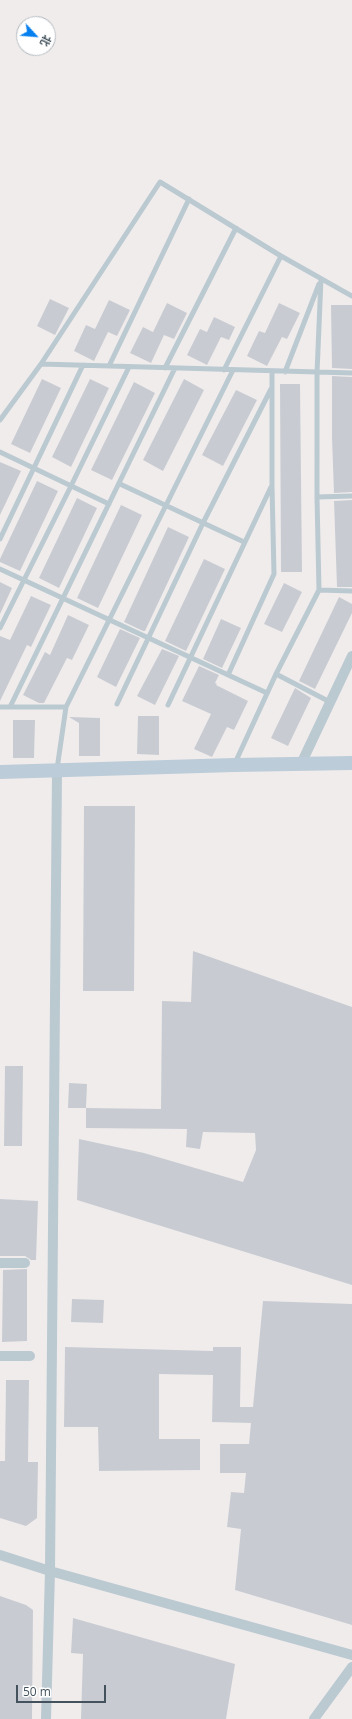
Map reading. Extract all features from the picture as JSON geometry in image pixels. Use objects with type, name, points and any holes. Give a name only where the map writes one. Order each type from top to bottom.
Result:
[{"type":"main road","points":[[0,772],[352,763]]},
{"type":"street","points":[[301,764],[352,656]]},
{"type":"street","points":[[46,1719],[50,1571],[57,771]]},
{"type":"street","points":[[0,1263],[25,1263]]},
{"type":"street","points":[[0,1356],[30,1356]]},
{"type":"street","points":[[0,1555],[50,1571],[352,1655]]},
{"type":"street","points":[[314,1719],[352,1667]]},
{"type":"lane","points":[[0,420],[41,364],[160,182],[281,256],[352,296]]},
{"type":"lane","points":[[110,366],[189,199]]},
{"type":"lane","points":[[165,368],[236,228]]},
{"type":"lane","points":[[224,370],[281,256]]},
{"type":"lane","points":[[284,372],[321,279]]},
{"type":"lane","points":[[234,765],[276,674],[319,590],[316,497],[317,373],[321,279]]},
{"type":"lane","points":[[41,364],[352,374]]},
{"type":"lane","points":[[0,539],[83,365]]},
{"type":"lane","points":[[0,628],[129,367]]},
{"type":"lane","points":[[10,707],[62,598],[120,484],[175,368]]},
{"type":"lane","points":[[57,771],[66,707],[234,370]]},
{"type":"lane","points":[[228,675],[274,574],[272,372]]},
{"type":"lane","points":[[117,704],[203,523],[271,389]]},
{"type":"lane","points":[[0,452],[109,504]]},
{"type":"lane","points":[[120,484],[244,542]]},
{"type":"lane","points":[[168,705],[244,542],[272,486]]},
{"type":"lane","points":[[316,497],[352,496]]},
{"type":"lane","points":[[0,569],[267,693]]},
{"type":"lane","points":[[319,590],[352,591]]},
{"type":"lane","points":[[276,674],[330,702]]},
{"type":"lane","points":[[0,707],[66,707]]},
{"type":"building","points":[[50,299],[69,308],[55,335],[37,326]]},
{"type":"building","points":[[109,300],[130,310],[117,336],[108,332],[94,361],[74,351],[86,325],[95,329]]},
{"type":"building","points":[[167,303],[187,313],[174,339],[164,335],[151,363],[130,353],[143,327],[153,332]]},
{"type":"building","points":[[279,303],[300,313],[287,339],[282,337],[267,366],[247,356],[259,331],[265,333]]},
{"type":"building","points":[[331,305],[352,305],[352,369],[332,368]]},
{"type":"building","points":[[214,317],[235,327],[229,340],[221,337],[207,365],[187,355],[200,329],[207,332]]},
{"type":"building","points":[[332,376],[352,377],[352,492],[334,493]]},
{"type":"building","points":[[42,379],[61,388],[30,453],[11,444]]},
{"type":"building","points":[[90,379],[109,388],[71,467],[52,457]]},
{"type":"building","points":[[184,379],[204,390],[163,471],[143,460]]},
{"type":"building","points":[[134,382],[155,393],[112,480],[91,470]]},
{"type":"building","points":[[280,384],[300,384],[302,572],[281,572]]},
{"type":"building","points":[[236,390],[257,400],[223,466],[202,455]]},
{"type":"building","points":[[0,462],[21,471],[0,515]]},
{"type":"building","points":[[37,481],[58,491],[20,571],[0,562],[0,559]]},
{"type":"building","points":[[77,498],[97,508],[59,588],[39,578]]},
{"type":"building","points":[[352,500],[352,587],[337,587],[334,501]]},
{"type":"building","points":[[121,505],[142,515],[98,608],[77,598]]},
{"type":"building","points":[[168,527],[189,537],[145,631],[143,631],[124,622]]},
{"type":"building","points":[[204,559],[225,569],[186,651],[165,641]]},
{"type":"building","points":[[0,582],[12,588],[0,614]]},
{"type":"building","points":[[284,583],[302,592],[282,632],[264,624]]},
{"type":"building","points":[[31,596],[51,605],[31,647],[27,645],[0,701],[0,636],[10,640]]},
{"type":"building","points":[[339,597],[352,604],[352,613],[315,689],[299,681]]},
{"type":"building","points":[[68,615],[89,625],[72,660],[67,658],[44,703],[39,703],[23,695],[45,652],[50,655]]},
{"type":"building","points":[[221,619],[241,628],[222,668],[203,659]]},
{"type":"building","points":[[120,629],[140,638],[116,687],[97,677]]},
{"type":"building","points":[[162,649],[179,656],[155,705],[137,696]]},
{"type":"building","points":[[199,666],[219,675],[215,683],[217,684],[216,685],[248,701],[234,730],[227,727],[212,757],[194,749],[211,714],[182,701]]},
{"type":"building","points":[[295,688],[311,698],[288,746],[271,738]]},
{"type":"building","points":[[138,716],[159,716],[159,755],[137,754]]},
{"type":"building","points":[[69,717],[100,718],[100,756],[79,756],[79,723]]},
{"type":"building","points":[[13,720],[35,720],[34,758],[13,758]]},
{"type":"building","points":[[84,806],[135,806],[134,991],[83,991]]},
{"type":"building","points":[[193,951],[352,1007],[352,1285],[77,1200],[79,1139],[144,1153],[243,1182],[256,1150],[255,1133],[203,1132],[200,1149],[186,1147],[187,1129],[86,1128],[86,1108],[161,1109],[162,1001],[191,1002]]},
{"type":"building","points":[[5,1066],[23,1066],[22,1146],[4,1146]]},
{"type":"building","points":[[69,1083],[87,1084],[86,1108],[68,1108]]},
{"type":"building","points":[[0,1199],[38,1201],[36,1260],[31,1260],[25,1256],[0,1256]]},
{"type":"building","points":[[27,1269],[27,1341],[2,1342],[3,1270]]},
{"type":"building","points":[[72,1299],[104,1300],[103,1323],[71,1322]]},
{"type":"building","points":[[263,1301],[352,1304],[352,1625],[235,1590],[241,1529],[227,1527],[231,1492],[244,1493],[246,1473],[220,1473],[220,1444],[249,1444],[251,1423],[212,1422],[213,1375],[159,1374],[159,1439],[200,1439],[200,1470],[99,1471],[98,1427],[64,1427],[65,1347],[213,1351],[213,1347],[241,1347],[240,1407],[253,1407]]},
{"type":"building","points":[[6,1380],[29,1380],[28,1462],[38,1462],[37,1518],[26,1526],[0,1518],[0,1461],[5,1461]]},
{"type":"building","points":[[0,1596],[26,1605],[33,1610],[32,1719],[0,1719]]},
{"type":"building","points":[[73,1618],[235,1664],[226,1719],[81,1719],[83,1654],[71,1653]]}]
